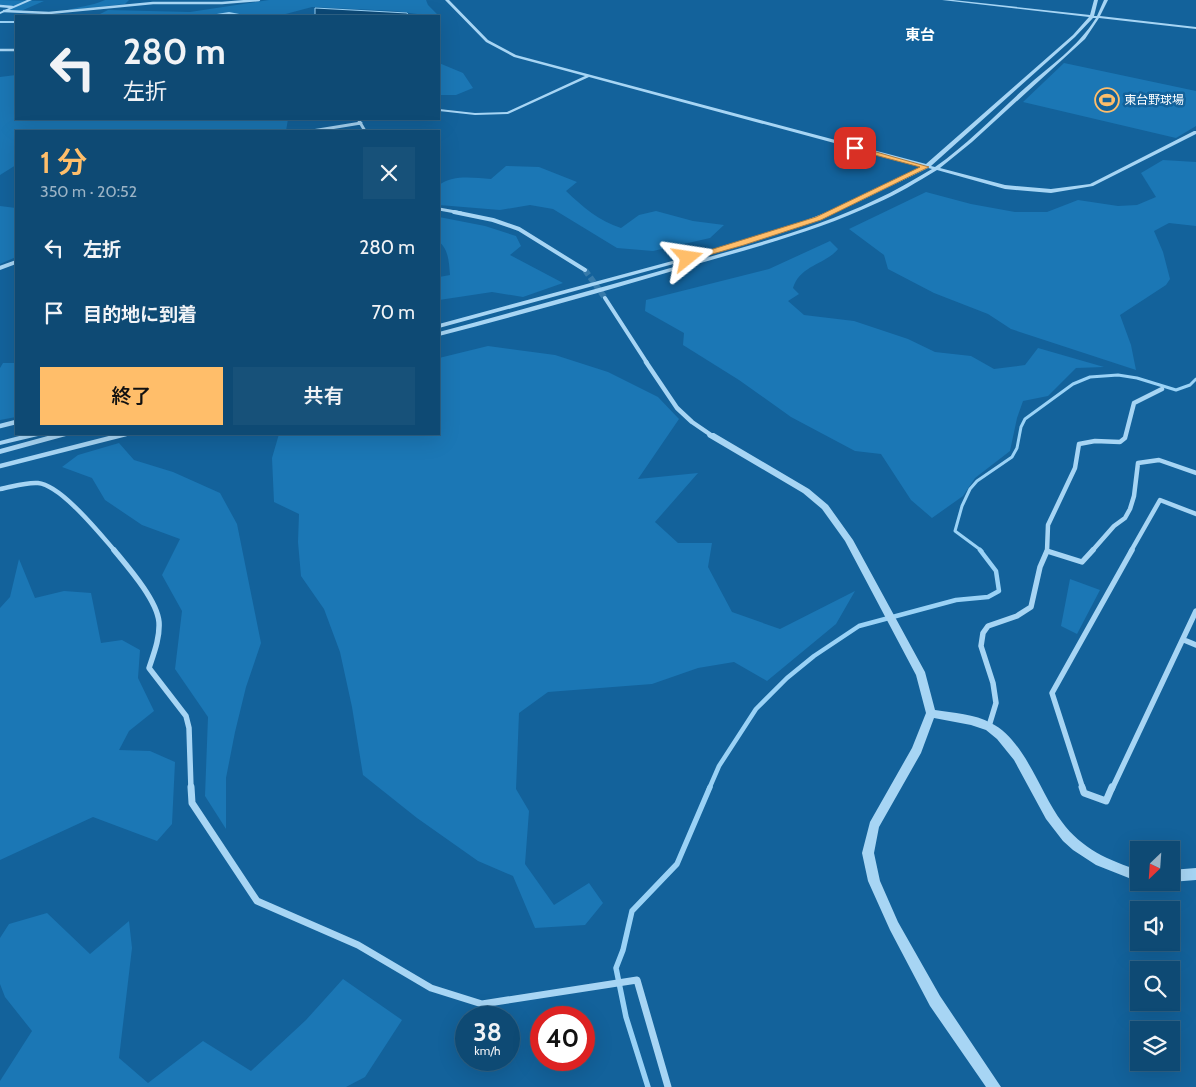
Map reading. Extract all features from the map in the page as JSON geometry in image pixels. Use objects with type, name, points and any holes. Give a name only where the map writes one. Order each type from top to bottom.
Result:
[{"type":"street","points":[[2,12],[30,0]]},
{"type":"street","points":[[2,12],[55,12],[153,3],[222,3],[259,0]]},
{"type":"street","points":[[447,0],[487,41],[501,50],[531,62],[990,184],[1051,191],[1091,185],[1196,132]]},
{"type":"street","points":[[944,0],[1196,28]]},
{"type":"street","points":[[440,326],[741,244],[837,210],[926,167],[1074,36],[1092,16],[1096,0]]},
{"type":"street","points":[[440,334],[633,281],[810,229],[857,210],[935,170],[1083,38],[1100,17],[1106,0]]},
{"type":"street","points":[[0,6],[12,7]]},
{"type":"street","points":[[0,50],[15,50]]},
{"type":"street","points":[[440,110],[475,114],[508,113],[587,77]]},
{"type":"street","points":[[359,120],[364,130]]},
{"type":"street","points":[[318,130],[361,123]]},
{"type":"street","points":[[440,210],[493,220],[519,228],[585,270]]},
{"type":"street","points":[[0,268],[15,262]]},
{"type":"street","points":[[606,298],[626,332],[677,408],[710,435],[806,491],[825,507],[848,540],[921,675],[931,713],[917,750],[874,826],[868,853],[874,881],[894,926],[935,1001],[994,1087]]},
{"type":"street","points":[[989,726],[996,703],[993,683],[982,646],[983,633],[988,626],[1017,616],[1031,607],[1040,567],[1047,551],[1048,525],[1075,468],[1079,444],[1095,441],[1120,442],[1125,438],[1134,403],[1162,389]]},
{"type":"street","points":[[0,426],[15,422]]},
{"type":"street","points":[[0,443],[30,435]]},
{"type":"street","points":[[0,452],[60,435]]},
{"type":"street","points":[[0,466],[122,435]]},
{"type":"street","points":[[1047,551],[1082,562],[1114,526],[1125,518],[1134,496],[1138,463],[1160,460],[1196,473]]},
{"type":"street","points":[[0,489],[42,483],[50,487],[74,506],[110,545],[143,587],[158,616],[159,635],[149,668],[186,716],[190,728],[192,802],[257,901],[358,945],[431,988],[482,1004],[637,980],[668,1087]]},
{"type":"street","points":[[1196,514],[1160,500],[1052,693],[1084,793],[1106,801],[1184,640],[1196,611]]},
{"type":"street","points":[[1184,640],[1196,645]]},
{"type":"street","points":[[931,713],[989,726],[1012,749],[1025,767],[1050,816],[1072,842],[1103,864],[1130,873]]},
{"type":"street","points":[[1180,875],[1196,874]]},
{"type":"shaded area","points":[[0,0],[44,1],[21,11],[7,10],[13,8],[0,6]]},
{"type":"shaded area","points":[[105,0],[129,0],[125,4],[63,11],[90,5]]},
{"type":"shaded area","points":[[269,0],[426,0],[428,5],[438,15],[312,7],[282,15],[98,15],[108,10],[190,12]]},
{"type":"shaded area","points":[[315,8],[407,13],[408,15],[315,15]]},
{"type":"shaded area","points":[[440,63],[463,73],[473,88],[456,95],[440,95]]},
{"type":"shaded area","points":[[1064,63],[1196,91],[1196,126],[1176,138],[1023,102]]},
{"type":"shaded area","points":[[15,75],[15,120],[288,120],[286,130],[15,130],[15,166],[0,175],[0,77]]},
{"type":"shaded area","points":[[1163,160],[1196,162],[1196,226],[1169,223],[1154,231],[1163,252],[1170,279],[1166,285],[1120,315],[1131,345],[1136,370],[1011,329],[988,314],[934,293],[888,269],[884,255],[849,229],[926,192],[971,204],[1015,212],[1047,212],[1078,200],[1118,206],[1137,205],[1156,197],[1141,173]]},
{"type":"shaded area","points":[[506,166],[539,167],[577,182],[566,191],[592,213],[606,222],[621,228],[639,215],[656,211],[693,221],[724,225],[710,238],[653,251],[617,248],[553,209],[530,205],[500,210],[440,205],[440,184],[458,178],[491,179]]},
{"type":"shaded area","points":[[0,206],[15,208],[15,257],[0,264]]},
{"type":"shaded area","points":[[440,217],[485,226],[516,236],[521,246],[510,255],[563,283],[523,297],[492,292],[440,300],[440,277],[450,275],[447,253],[440,243]]},
{"type":"shaded area","points":[[830,241],[838,249],[826,259],[801,274],[793,288],[799,294],[788,301],[804,315],[854,321],[908,339],[935,352],[971,356],[994,369],[1025,365],[1038,348],[1104,367],[1076,368],[1048,396],[1023,401],[1017,418],[1010,451],[975,478],[963,496],[932,518],[911,500],[881,454],[855,451],[791,417],[739,380],[683,345],[684,333],[645,311],[646,300],[769,269]]},
{"type":"shaded area","points":[[488,346],[555,355],[608,372],[658,397],[679,419],[638,479],[698,473],[655,522],[678,543],[712,543],[708,567],[732,612],[780,629],[855,591],[836,624],[767,681],[734,662],[698,668],[652,684],[548,692],[519,713],[516,789],[529,811],[525,864],[554,905],[589,883],[603,903],[585,925],[535,928],[513,876],[478,861],[417,818],[363,775],[352,707],[340,652],[324,609],[301,576],[298,542],[299,514],[274,502],[272,458],[279,435],[440,435],[440,358]]},
{"type":"shaded area","points":[[3,363],[15,363],[15,417],[0,420],[0,368]]},
{"type":"shaded area","points":[[119,443],[134,460],[173,472],[220,493],[237,524],[261,643],[246,687],[226,778],[226,829],[205,796],[208,717],[175,669],[182,611],[162,575],[180,539],[142,525],[105,500],[92,478],[62,467],[78,455]]},
{"type":"shaded area","points":[[19,559],[35,598],[64,591],[91,593],[101,643],[122,640],[140,650],[138,678],[154,711],[129,731],[119,750],[150,751],[175,762],[172,824],[157,841],[93,817],[0,860],[0,608],[10,597]]},
{"type":"shaded area","points":[[1070,579],[1100,590],[1077,634],[1061,626]]},
{"type":"shaded area","points":[[47,913],[90,954],[129,921],[132,948],[119,1058],[148,1083],[203,1041],[251,1071],[306,1020],[343,979],[402,1020],[365,1077],[346,1087],[0,1087],[0,1081],[32,1031],[5,997],[0,984],[0,938],[9,924]]},
{"type":"waterway","points":[[217,15],[229,13],[239,15]]},
{"type":"waterway","points":[[0,22],[15,22]]},
{"type":"waterway","points":[[982,551],[955,531],[962,506],[970,489],[977,481],[1012,457],[1017,448],[1021,427],[1025,419],[1073,384],[1090,377],[1118,375],[1137,378],[1176,390],[1190,385],[1196,379]]},
{"type":"waterway","points":[[709,789],[719,766],[756,709],[787,678],[814,656],[859,626],[956,600],[988,597],[999,591],[996,571],[980,550]]},
{"type":"waterway","points":[[648,1087],[626,1017],[616,968],[623,950],[632,911],[677,864],[710,787]]},
{"type":"tunnel","points":[[585,270],[605,298]]},
{"type":"place","name":"東台野球場","points":[[1107,100]]},
{"type":"district","name":"東台","points":[[920,35]]},
{"type":"route","points":[[688,258],[741,244],[818,218],[926,167],[855,148]]}]
